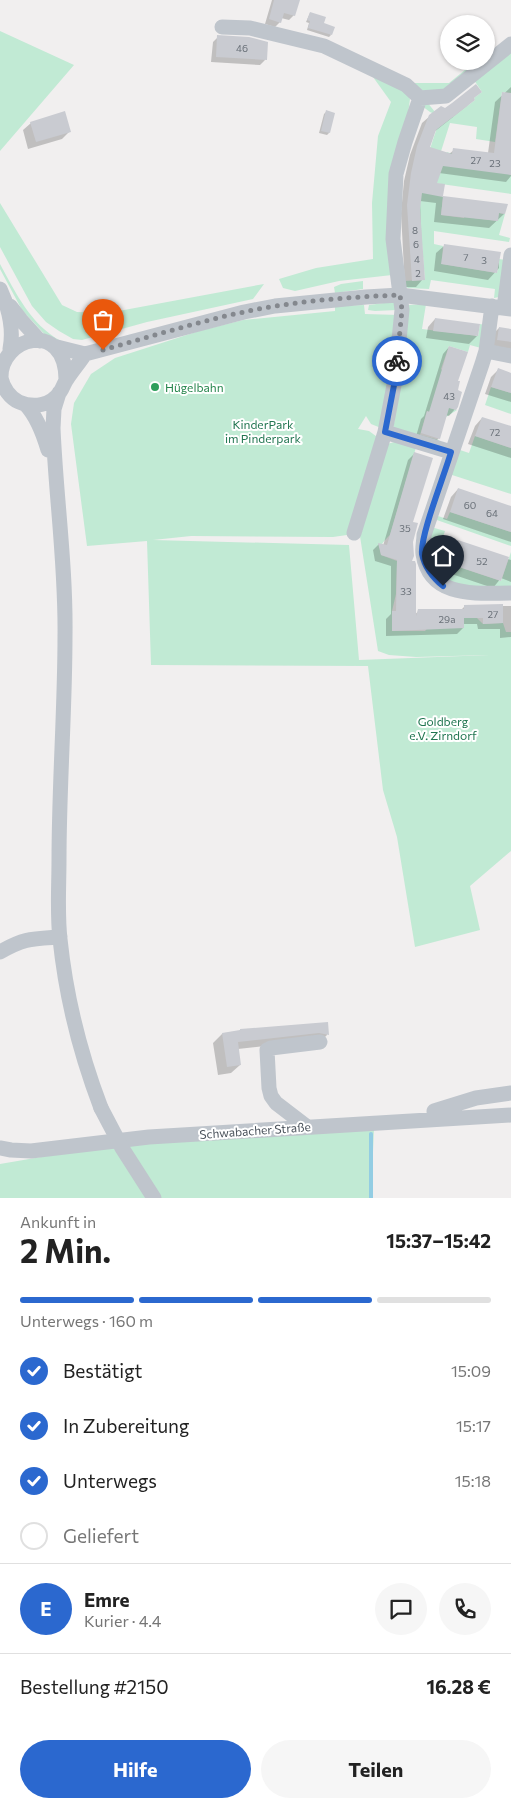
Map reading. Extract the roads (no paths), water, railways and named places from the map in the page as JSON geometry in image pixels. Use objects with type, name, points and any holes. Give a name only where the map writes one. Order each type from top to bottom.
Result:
[{"type":"street","points":[[222,27],[250,28],[324,46],[406,85],[420,98],[446,96],[511,44]]},
{"type":"street","points":[[354,533],[385,432],[395,380],[402,310],[393,239],[396,174],[404,142],[420,98]]},
{"type":"street","points":[[511,254],[502,308],[451,452],[424,535],[422,553],[431,577],[443,586],[463,593],[511,593]]},
{"type":"street","points":[[2,293],[21,320],[60,353],[66,366],[66,379]]},
{"type":"street","points":[[2,293],[12,324],[13,338],[10,349],[1,364],[3,391],[26,405],[36,406],[49,402],[59,393]]},
{"type":"street","points":[[10,349],[30,340],[85,354],[244,312],[275,306],[356,298],[400,295],[502,308]]},
{"type":"street","points":[[486,351],[511,356]]},
{"type":"street","points":[[85,354],[66,379],[59,393],[54,409],[53,428],[64,569],[66,635],[59,807],[60,937],[64,973],[75,1031],[90,1078],[101,1108],[122,1148],[154,1198]]},
{"type":"street","points":[[26,405],[43,432],[56,471]]},
{"type":"street","points":[[385,432],[451,452]]},
{"type":"street","points":[[0,952],[18,942],[34,938],[60,937]]},
{"type":"street","points":[[306,1126],[276,1103],[271,1096],[267,1050],[320,1042]]},
{"type":"street","points":[[435,1119],[434,1111],[476,1098],[511,1093]]},
{"type":"street","name":"Schwabacher Straße","points":[[0,1148],[31,1151],[150,1137],[511,1114]]},
{"type":"waterway","points":[[371,1134],[371,1198]]},
{"type":"place","name":"Hügelbahn","points":[[155,387]]},
{"type":"park label","name":"KinderPark im Pinderpark","points":[[263,431]]},
{"type":"park label","name":"Goldberg e.V. Zirndorf","points":[[443,728]]}]
